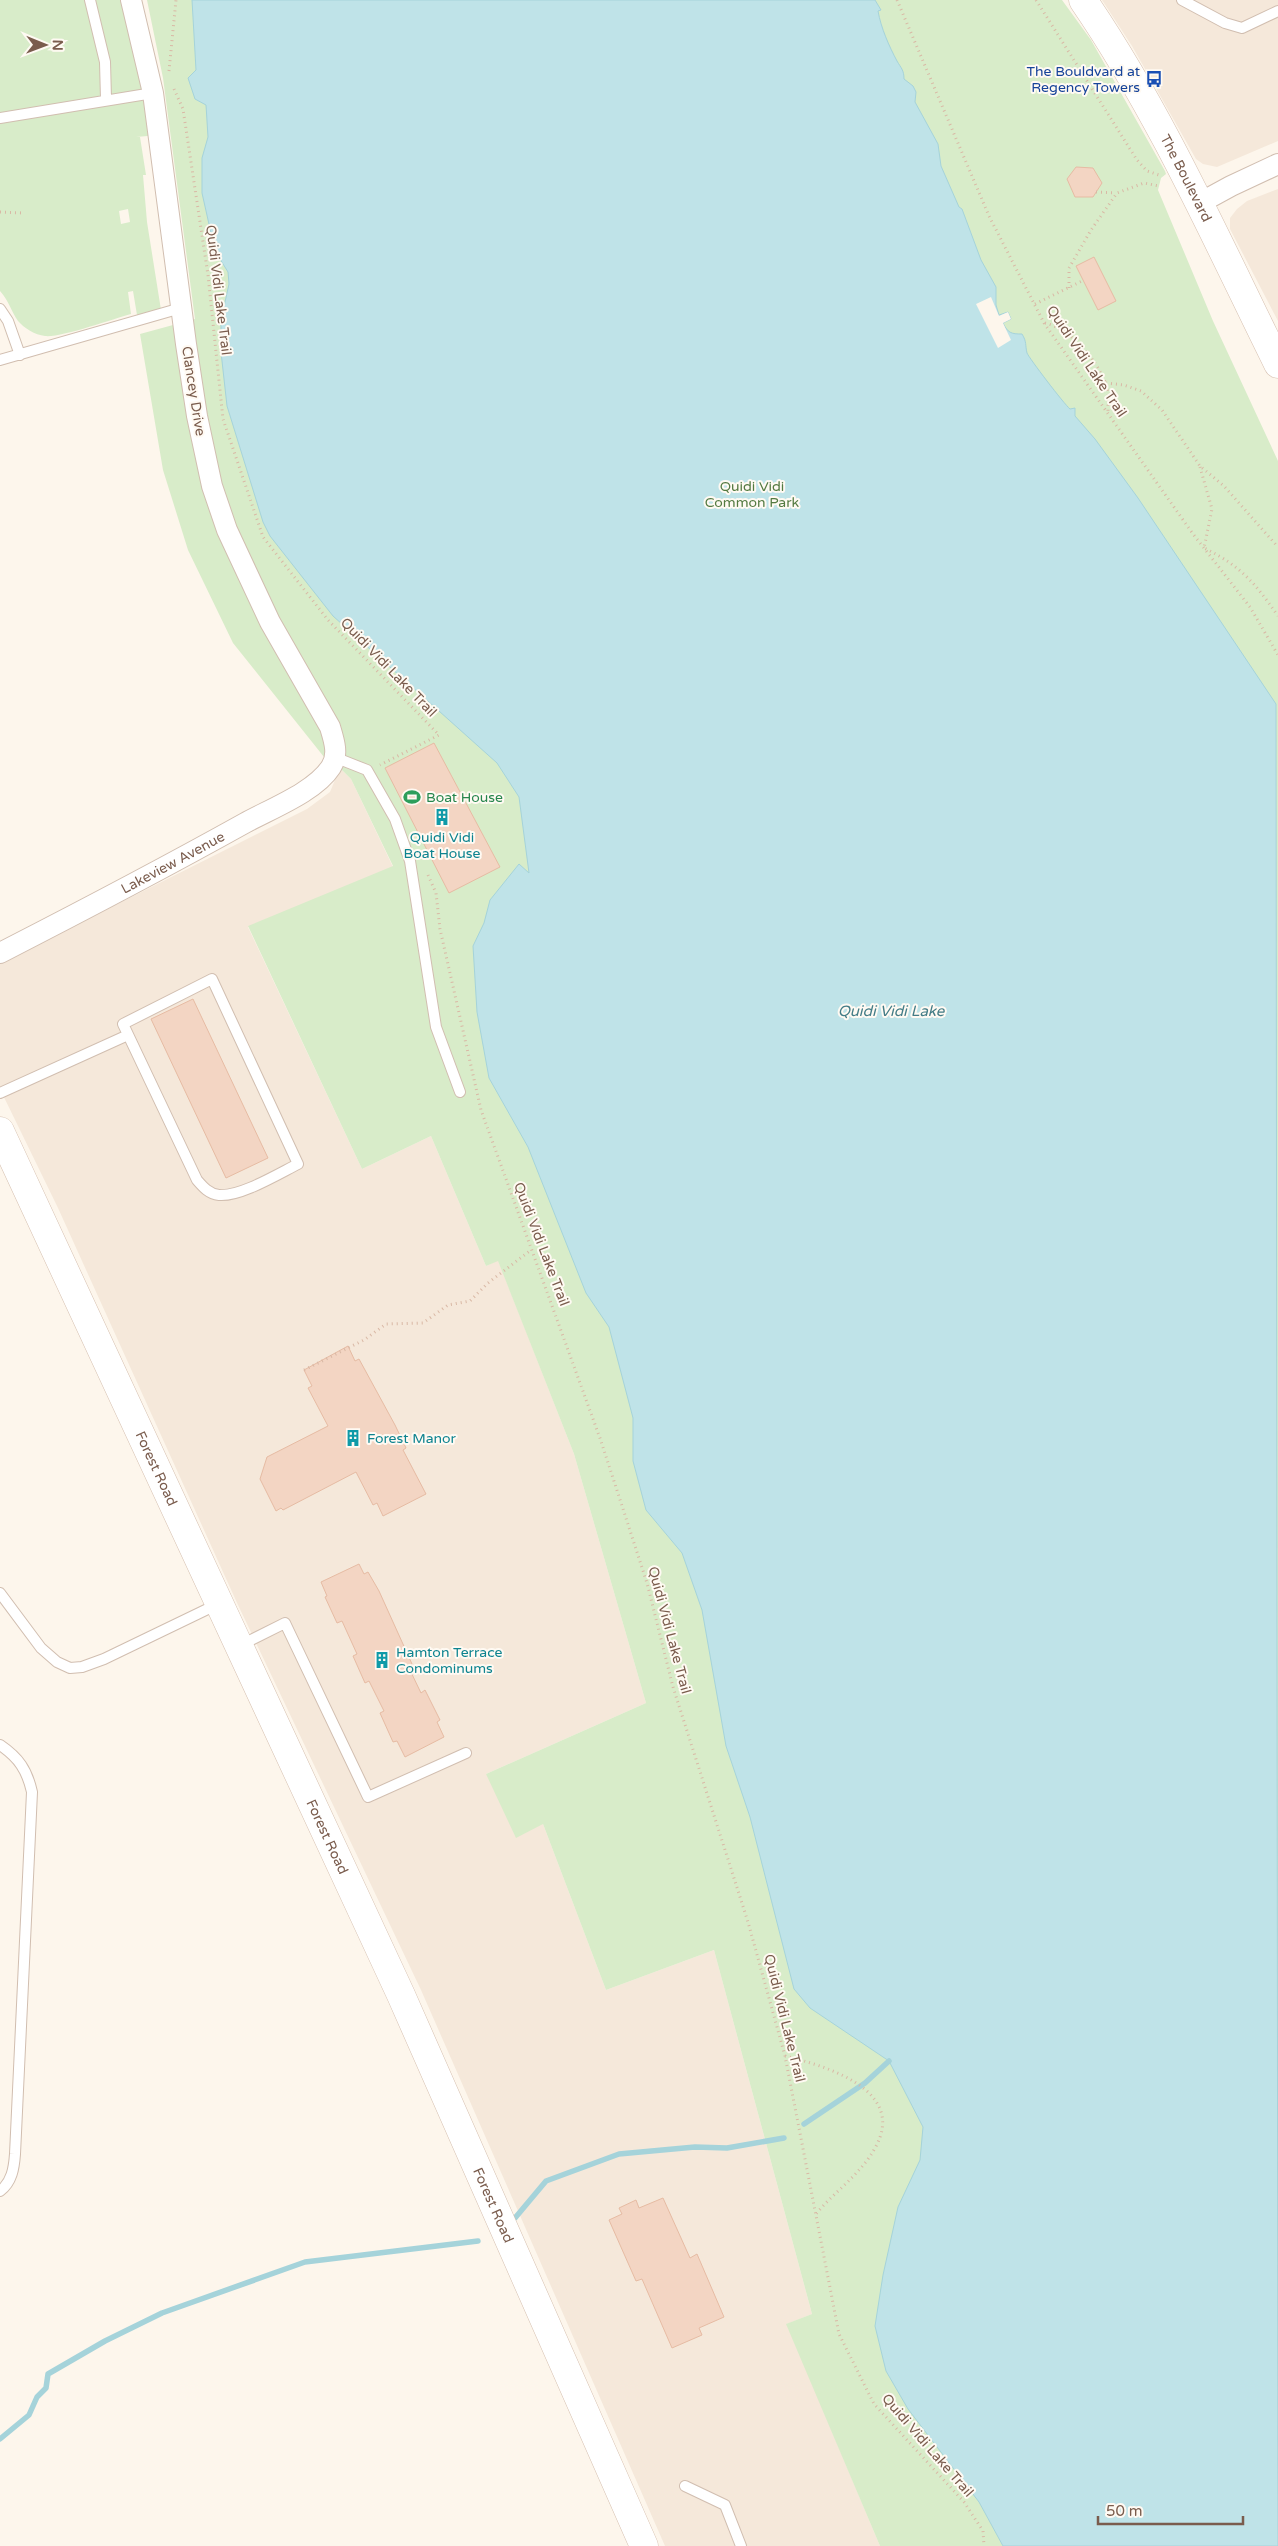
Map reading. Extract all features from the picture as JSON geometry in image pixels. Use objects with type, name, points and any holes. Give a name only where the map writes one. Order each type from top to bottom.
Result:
[{"type":"street","name":"Clancey Drive","points":[[131,0],[153,94],[197,416],[212,486],[227,530],[266,613],[330,727],[335,742],[334,757]]},
{"type":"street","name":"The Boulevard","points":[[1083,0],[1134,80],[1278,364]]},
{"type":"street","points":[[1198,204],[1278,164]]},
{"type":"street","name":"Lakeview Avenue","points":[[0,953],[194,852],[307,789],[331,767],[334,757]]},
{"type":"street","name":"Forest Road","points":[[0,1131],[401,1995],[644,2546]]},
{"type":"lane","points":[[90,0],[105,62],[106,99]]},
{"type":"lane","points":[[1182,0],[1225,23],[1242,28],[1278,11]]},
{"type":"lane","points":[[0,118],[106,99],[153,94]]},
{"type":"lane","points":[[0,360],[181,308]]},
{"type":"lane","points":[[0,309],[8,321],[20,355]]},
{"type":"lane","points":[[334,757],[367,770],[395,819],[411,869],[436,1027],[460,1092]]},
{"type":"lane","points":[[212,979],[298,1164],[238,1192],[219,1195],[207,1191],[197,1180],[128,1035],[123,1024],[212,979]]},
{"type":"lane","points":[[0,1093],[128,1035]]},
{"type":"lane","points":[[0,1594],[41,1648],[57,1662],[70,1668],[82,1668],[104,1659],[219,1604]]},
{"type":"lane","points":[[239,1646],[285,1623],[368,1797],[466,1753]]},
{"type":"lane","points":[[0,1745],[20,1762],[28,1774],[32,1792],[16,2154],[13,2170],[6,2186],[0,2190]]},
{"type":"lane","points":[[685,2486],[725,2505],[741,2546]]},
{"type":"path","name":"Quidi Vidi Lake Trail","points":[[176,0],[169,62],[170,81],[183,109],[208,275],[223,419],[262,537],[328,620],[439,735],[379,765],[383,774]]},
{"type":"path","name":"Quidi Vidi Lake Trail","points":[[896,0],[989,216],[1044,323],[1204,548],[1250,607],[1278,655]]},
{"type":"path","points":[[1036,0],[1137,160],[1147,171],[1158,174],[1161,178]]},
{"type":"path","points":[[1096,192],[1117,192],[1144,183],[1159,186]]},
{"type":"path","points":[[1069,288],[1069,268],[1090,230],[1117,192]]},
{"type":"path","points":[[0,212],[23,213]]},
{"type":"path","points":[[1035,304],[1082,281]]},
{"type":"path","points":[[1044,323],[1064,331],[1084,348],[1106,384],[1108,412]]},
{"type":"path","points":[[1106,384],[1124,385],[1141,391],[1162,410],[1200,466],[1224,486],[1267,532],[1278,547]]},
{"type":"path","points":[[1200,466],[1212,509],[1204,548],[1228,559],[1250,578],[1278,616]]},
{"type":"path","name":"Quidi Vidi Lake Trail","points":[[424,866],[436,893],[440,929],[481,1110],[531,1250],[551,1298],[598,1432],[647,1583],[673,1687],[748,1922],[785,2056],[839,2334],[874,2404],[964,2502],[983,2531],[984,2546]]},
{"type":"path","points":[[304,1370],[364,1340],[386,1324],[423,1323],[448,1305],[470,1301],[488,1283],[531,1250]]},
{"type":"path","points":[[785,2056],[814,2064],[858,2082],[878,2104],[883,2120],[875,2148],[860,2168],[816,2214]]},
{"type":"shaded area","points":[[1102,0],[1278,0],[1278,141],[1217,167],[1203,164],[1196,159],[1132,46]]},
{"type":"shaded area","points":[[1278,189],[1278,321],[1230,229],[1230,218],[1247,201]]},
{"type":"shaded area","points":[[340,768],[351,779],[393,867],[248,927],[362,1169],[431,1136],[486,1266],[498,1260],[574,1454],[646,1703],[486,1774],[543,1824],[606,1990],[714,1950],[812,2314],[787,2324],[880,2546],[665,2546],[421,1990],[238,1605],[58,1208],[0,1089],[0,963],[307,809],[330,792]]},
{"type":"green space","points":[[0,0],[131,0],[159,135],[136,137],[140,137],[146,175],[143,175],[147,222],[161,310],[137,315],[133,291],[128,292],[131,314],[74,331],[45,336],[34,333],[20,324],[6,298],[0,291]],"holes":[[[128,209],[130,222],[121,224],[119,211]]]},
{"type":"green space","name":"Quidi Vidi Lake","points":[[147,0],[1062,0],[1091,40],[1165,171],[1166,174],[1161,178],[1158,190],[1213,321],[1278,461],[1278,2546],[880,2546],[786,2324],[812,2314],[714,1950],[606,1990],[543,1824],[516,1838],[486,1774],[646,1703],[574,1454],[498,1261],[486,1266],[431,1136],[362,1169],[248,926],[393,866],[351,779],[340,768],[324,757],[233,643],[188,550],[163,470],[140,334],[195,319],[163,78]]},
{"type":"water","name":"Quidi Vidi Lake","points":[[192,0],[875,0],[881,10],[878,11],[879,17],[888,43],[902,69],[904,79],[913,86],[916,92],[915,102],[938,144],[941,166],[959,207],[962,209],[981,260],[996,287],[996,305],[999,315],[1008,312],[1011,319],[1003,323],[1008,331],[1022,334],[1029,357],[1070,409],[1075,408],[1075,416],[1095,439],[1138,498],[1276,704],[1278,2546],[1003,2546],[979,2502],[908,2409],[886,2371],[875,2326],[883,2275],[898,2207],[920,2160],[923,2127],[889,2061],[810,2008],[794,1989],[750,1817],[726,1746],[702,1610],[682,1553],[646,1510],[633,1461],[633,1418],[609,1327],[586,1293],[528,1147],[489,1078],[477,1012],[473,946],[484,923],[490,900],[519,864],[529,873],[519,797],[497,763],[333,616],[270,536],[263,522],[227,406],[221,352],[221,320],[229,284],[228,272],[215,251],[202,193],[202,158],[208,137],[206,105],[195,99],[188,78],[196,70]]},
{"type":"pier","points":[[991,297],[999,316],[1008,312],[1011,319],[1003,323],[1011,340],[998,348],[976,304]]},
{"type":"building","points":[[1076,167],[1093,168],[1102,183],[1093,197],[1075,197],[1067,179]]},
{"type":"building","points":[[1094,257],[1116,301],[1098,310],[1076,266]]},
{"type":"building","name":"Quidi Vidi Boat House","points":[[434,743],[500,867],[449,893],[385,768]]},
{"type":"building","points":[[193,999],[268,1158],[226,1178],[151,1019]]},
{"type":"building","name":"Forest Manor","points":[[348,1346],[355,1361],[359,1359],[395,1425],[406,1448],[403,1450],[426,1494],[383,1516],[377,1503],[373,1505],[356,1472],[283,1510],[281,1508],[276,1511],[260,1479],[267,1457],[328,1426],[308,1388],[312,1386],[304,1370]]},
{"type":"building","name":"Hamton Terrace Condominums","points":[[359,1564],[364,1574],[368,1572],[379,1591],[412,1664],[408,1666],[421,1693],[425,1690],[440,1720],[437,1722],[444,1737],[405,1757],[397,1741],[393,1742],[380,1713],[384,1711],[369,1681],[365,1683],[353,1656],[357,1654],[342,1621],[337,1623],[325,1597],[327,1596],[321,1582]]},
{"type":"building","points":[[663,2198],[690,2258],[697,2254],[724,2317],[699,2328],[702,2335],[672,2348],[642,2279],[636,2281],[609,2220],[622,2214],[619,2208],[636,2200],[639,2208]]},
{"type":"waterway","points":[[804,2124],[865,2083],[889,2061]]},
{"type":"waterway","points":[[515,2218],[546,2181],[619,2154],[695,2147],[727,2148],[784,2138]]},
{"type":"waterway","points":[[0,2439],[29,2415],[37,2397],[46,2388],[48,2374],[105,2341],[162,2313],[305,2262],[478,2241]]},
{"type":"place","name":"The Bouldvard at Regency Towers","points":[[1154,79]]},
{"type":"place","name":"Boat House","points":[[412,797]]},
{"type":"place","name":"Quidi Vidi Boat House","points":[[442,817]]},
{"type":"place","name":"Forest Manor","points":[[353,1438]]},
{"type":"place","name":"Hamton Terrace Condominums","points":[[382,1660]]},
{"type":"park label","name":"Quidi Vidi Common Park","points":[[752,494]]}]
